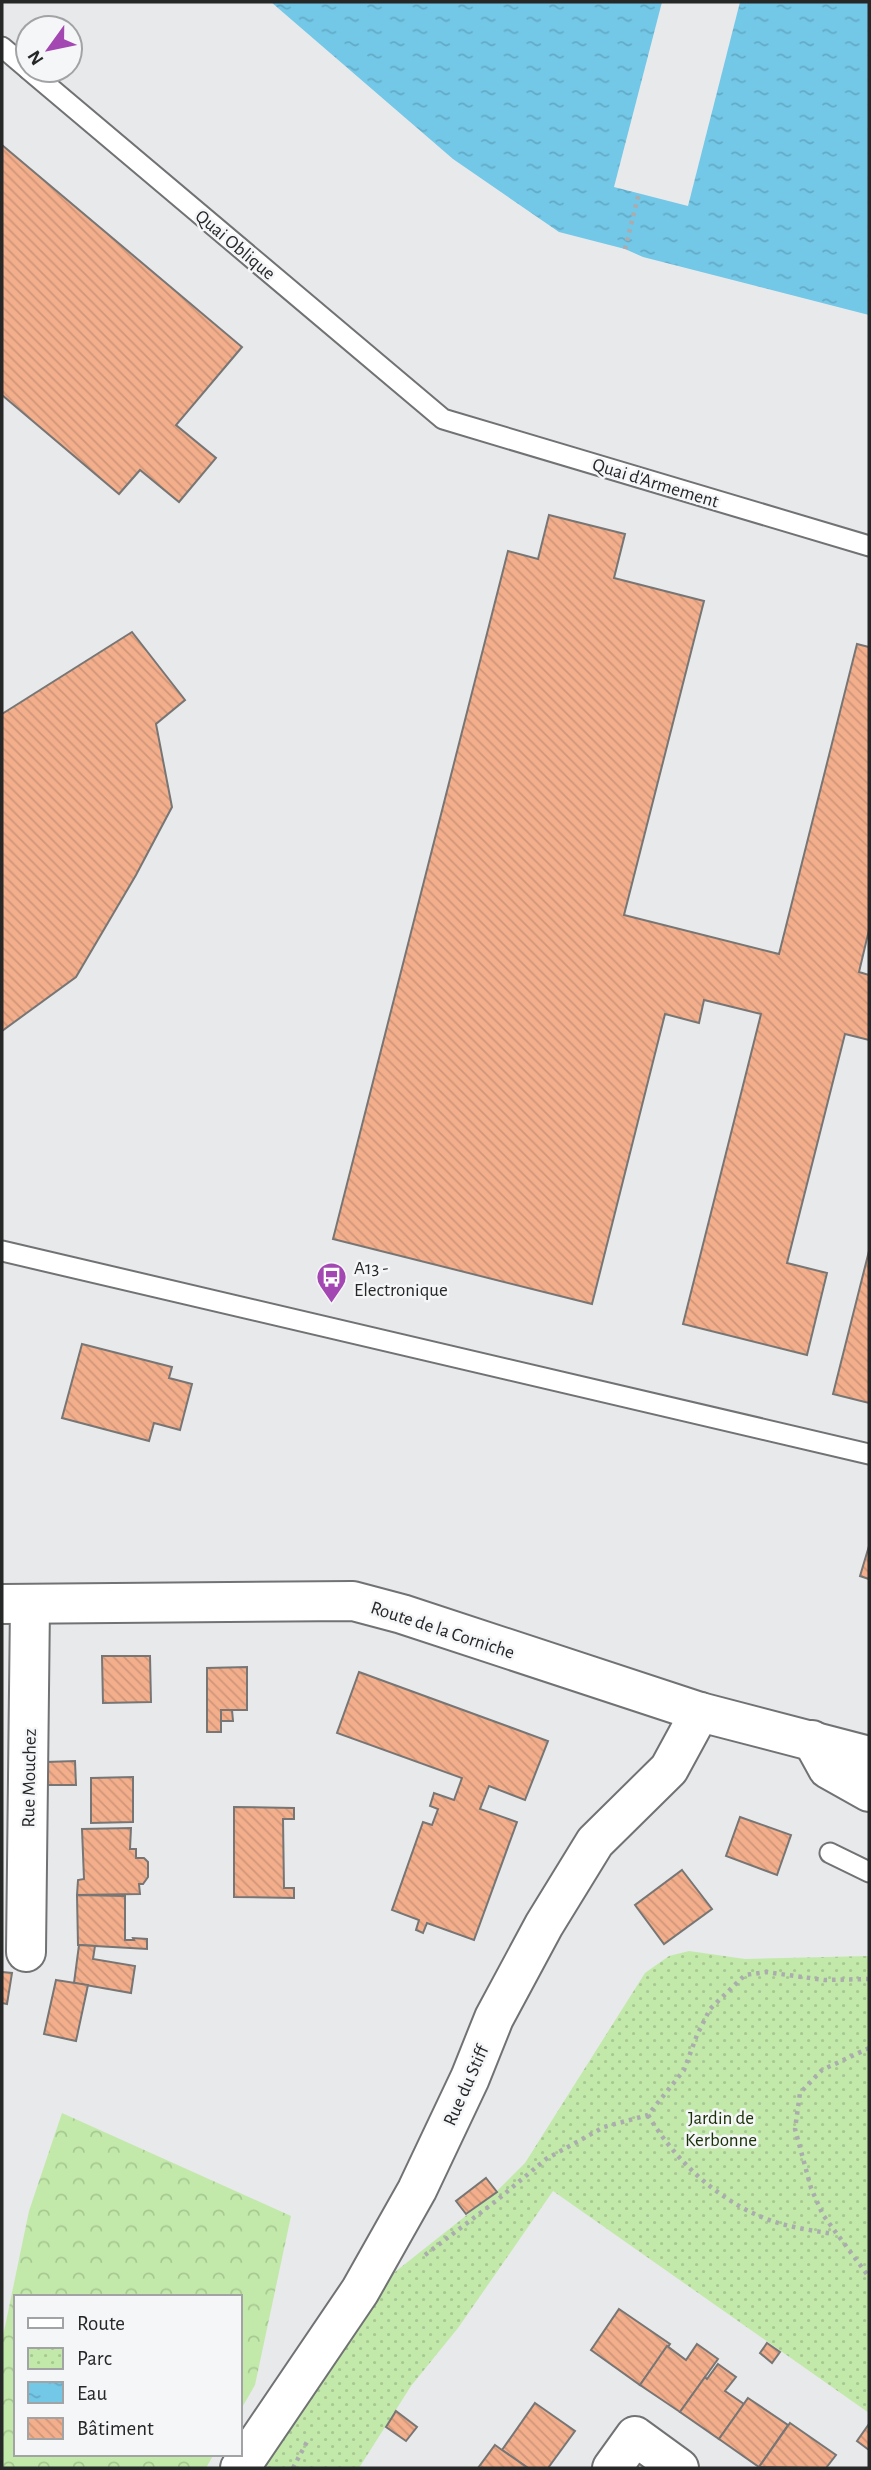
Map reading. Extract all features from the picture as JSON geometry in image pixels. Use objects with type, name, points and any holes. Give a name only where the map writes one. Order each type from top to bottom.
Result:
[{"type":"street","name":"Route de la Corniche","points":[[16,1604],[353,1601],[700,1712],[869,1756]]},
{"type":"street","name":"Rue Mouchez","points":[[16,1604],[26,1952]]},
{"type":"street","name":"Rue du Stiff","points":[[240,2468],[360,2291],[417,2190],[470,2078],[494,2018],[544,1925],[595,1842],[669,1769],[700,1712]]},
{"type":"street","points":[[812,1740],[828,1769],[869,1792]]},
{"type":"street","points":[[612,2468],[635,2436],[679,2468]]},
{"type":"lane","name":"Quai Oblique","points":[[47,84],[443,419]]},
{"type":"lane","name":"Quai d'Armement","points":[[443,419],[869,546]]},
{"type":"lane","points":[[2,1251],[869,1454]]},
{"type":"lane","points":[[830,1853],[869,1872]]},
{"type":"path","points":[[625,249],[639,193]]},
{"type":"path","points":[[422,2258],[496,2202],[546,2158],[604,2127],[649,2115],[684,2070],[710,2009],[745,1975],[766,1972],[824,1980],[869,1979]]},
{"type":"path","points":[[869,2048],[822,2070],[800,2093],[795,2129],[811,2188],[823,2215],[869,2277]]},
{"type":"path","points":[[649,2115],[670,2149],[713,2189],[743,2208],[775,2222],[835,2234]]},
{"type":"green space","name":"Jardin de Kerbonne","points":[[689,1951],[745,1959],[869,1956],[869,2413],[553,2191],[458,2328],[411,2386],[359,2468],[243,2468],[381,2283],[496,2192],[525,2163],[645,1973],[669,1956]]},
{"type":"green space","points":[[62,2113],[291,2216],[255,2385],[242,2408],[242,2295],[14,2295],[14,2456],[213,2456],[206,2468],[2,2468],[2,2341],[29,2211]]},
{"type":"water","points":[[271,2],[869,2],[869,315],[643,257],[625,249],[559,232],[453,159]]},
{"type":"pier","points":[[662,2],[740,2],[688,206],[614,187]]},
{"type":"building","points":[[2,145],[242,347],[176,425],[216,458],[179,502],[140,470],[119,494],[2,395]]},
{"type":"building","points":[[549,515],[625,534],[614,578],[704,601],[624,915],[779,954],[857,644],[869,647],[869,930],[859,972],[869,975],[869,1040],[845,1034],[787,1263],[827,1273],[807,1355],[683,1324],[761,1014],[704,1000],[699,1023],[665,1014],[592,1304],[333,1239],[508,551],[538,559]]},
{"type":"building","points":[[132,632],[185,700],[156,724],[172,807],[76,977],[2,1031],[2,714]]},
{"type":"building","points":[[869,1251],[869,1403],[833,1394]]},
{"type":"building","points":[[82,1344],[172,1367],[169,1378],[192,1384],[180,1430],[154,1423],[149,1441],[62,1418]]},
{"type":"building","points":[[869,1546],[869,1579],[860,1576]]},
{"type":"building","points":[[102,1656],[150,1656],[151,1702],[103,1703]]},
{"type":"building","points":[[247,1667],[247,1710],[221,1710],[221,1732],[207,1732],[207,1668]]},
{"type":"building","points":[[359,1672],[548,1741],[525,1800],[489,1786],[480,1809],[517,1822],[474,1940],[427,1923],[423,1933],[416,1930],[419,1920],[392,1910],[423,1822],[432,1825],[438,1809],[430,1806],[434,1793],[454,1800],[462,1778],[337,1733]]},
{"type":"building","points":[[221,1710],[232,1710],[233,1721],[221,1721]]},
{"type":"building","points":[[75,1761],[76,1785],[46,1785],[46,1762]]},
{"type":"building","points":[[133,1777],[133,1822],[91,1823],[91,1778]]},
{"type":"building","points":[[234,1807],[294,1808],[294,1819],[283,1819],[284,1888],[294,1888],[294,1898],[234,1897]]},
{"type":"building","points":[[740,1817],[791,1835],[777,1875],[726,1856]]},
{"type":"building","points":[[131,1828],[130,1849],[136,1849],[136,1858],[144,1858],[148,1862],[148,1877],[143,1884],[139,1884],[140,1894],[77,1895],[78,1880],[84,1879],[82,1829]]},
{"type":"building","points":[[682,1870],[712,1909],[664,1944],[635,1905]]},
{"type":"building","points":[[77,1895],[125,1896],[125,1940],[147,1939],[147,1949],[78,1945]]},
{"type":"building","points":[[79,1945],[95,1946],[93,1959],[135,1966],[131,1993],[74,1983]]},
{"type":"building","points":[[2,1972],[12,1973],[7,2004],[2,2003]]},
{"type":"building","points":[[56,1980],[88,1985],[76,2041],[44,2034]]},
{"type":"building","points":[[486,2178],[497,2192],[466,2214],[456,2201]]},
{"type":"building","points":[[619,2309],[670,2344],[640,2385],[591,2350]]},
{"type":"building","points":[[767,2343],[780,2352],[772,2363],[760,2353]]},
{"type":"building","points":[[697,2344],[718,2359],[680,2412],[640,2385],[667,2346],[686,2360]]},
{"type":"building","points":[[718,2364],[736,2377],[725,2391],[744,2404],[719,2439],[680,2412],[705,2377],[707,2379]]},
{"type":"building","points":[[748,2398],[788,2425],[759,2467],[719,2439]]},
{"type":"building","points":[[535,2403],[575,2431],[548,2468],[528,2468],[502,2450]]},
{"type":"building","points":[[396,2411],[417,2427],[406,2441],[386,2427]]},
{"type":"building","points":[[790,2423],[836,2455],[826,2468],[759,2467]]},
{"type":"building","points":[[869,2424],[869,2450],[857,2441]]},
{"type":"building","points":[[495,2445],[502,2450],[528,2468],[478,2468]]},
{"type":"place","name":"A13 - Electronique","points":[[331,1305]]}]
